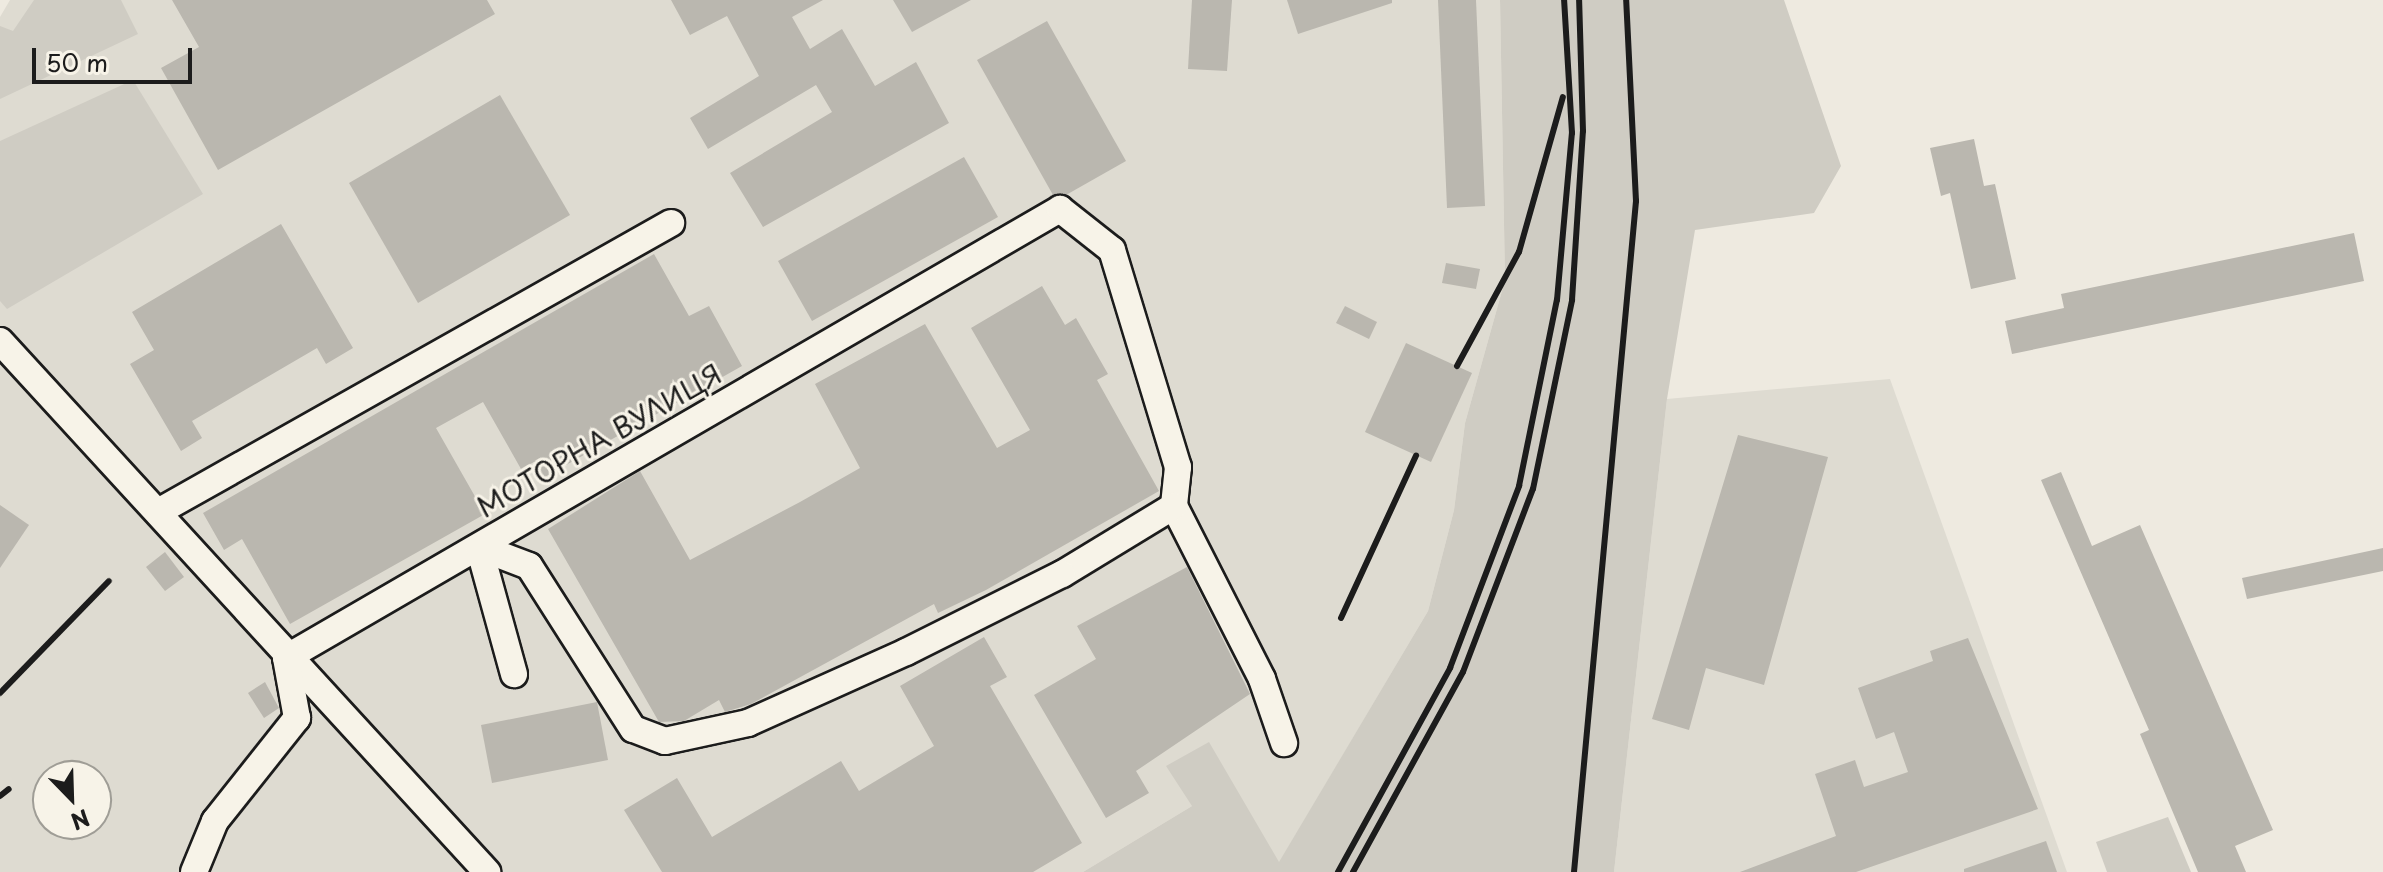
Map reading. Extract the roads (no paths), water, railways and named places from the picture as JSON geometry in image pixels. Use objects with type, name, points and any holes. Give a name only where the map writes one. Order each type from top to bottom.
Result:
[{"type":"lane","name":"МОТОРНА ВУЛИЦЯ","points":[[286,658],[1060,209],[1112,250],[1178,467],[1174,506]]},
{"type":"lane","points":[[158,512],[671,223]]},
{"type":"lane","points":[[0,341],[158,512],[286,658],[487,872]]},
{"type":"lane","points":[[479,547],[529,566],[633,729],[665,741],[748,723],[906,652],[1062,574],[1174,506],[1262,679],[1284,743]]},
{"type":"lane","points":[[479,547],[514,674]]},
{"type":"lane","points":[[194,872],[215,821],[297,718],[286,658]]},
{"type":"railway","points":[[1338,872],[1450,668],[1519,486],[1557,300],[1572,133],[1564,0]]},
{"type":"railway","points":[[1353,872],[1463,672],[1533,489],[1572,300],[1583,131],[1579,0]]},
{"type":"railway","points":[[1574,872],[1636,201],[1626,0]]},
{"type":"railway","points":[[1457,366],[1519,252],[1563,97]]},
{"type":"railway","points":[[1341,618],[1416,456]]},
{"type":"railway","points":[[0,693],[109,581]]},
{"type":"railway","points":[[0,796],[9,789]]}]
